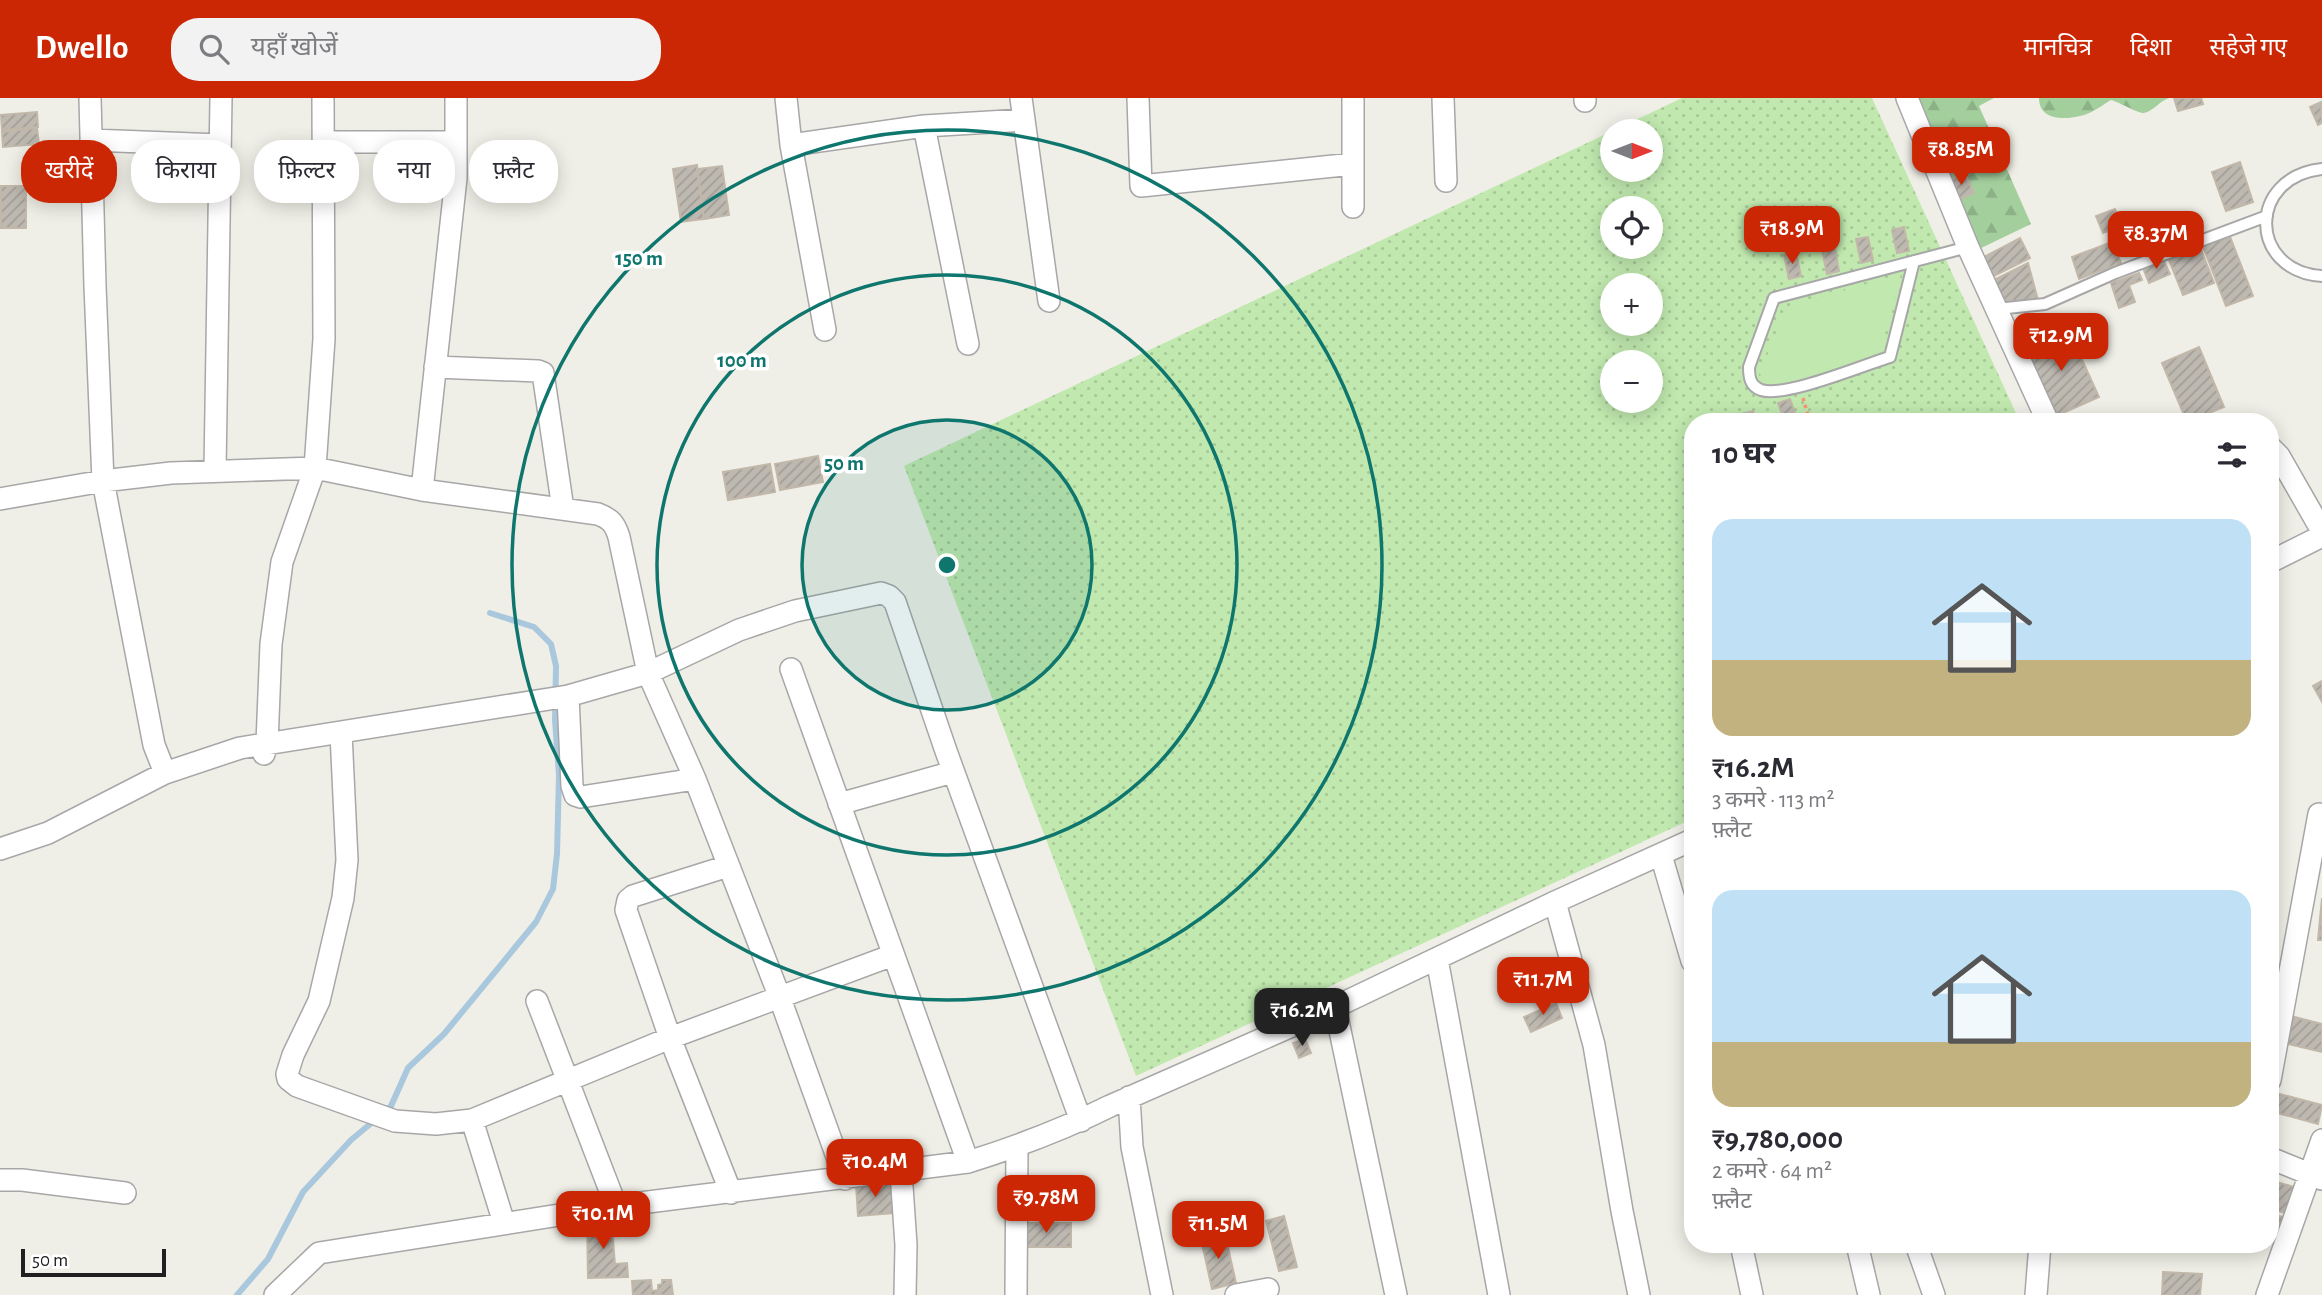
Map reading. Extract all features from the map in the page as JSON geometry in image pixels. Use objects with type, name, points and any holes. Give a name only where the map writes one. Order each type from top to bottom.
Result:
[{"type":"street","points":[[90,98],[91,140]]},
{"type":"street","points":[[220,140],[221,98]]},
{"type":"street","points":[[323,98],[323,140]]},
{"type":"street","points":[[422,489],[456,178],[456,98]]},
{"type":"street","points":[[786,98],[791,145],[825,330]]},
{"type":"street","points":[[1021,98],[1049,301]]},
{"type":"street","points":[[1138,98],[1141,186],[1353,164]]},
{"type":"street","points":[[1353,98],[1353,207]]},
{"type":"street","points":[[1443,98],[1446,181]]},
{"type":"street","points":[[1907,98],[1968,247],[2044,413]]},
{"type":"street","points":[[791,145],[924,127],[1024,120]]},
{"type":"street","points":[[924,127],[968,344]]},
{"type":"street","points":[[359,142],[456,142]]},
{"type":"street","points":[[93,203],[103,481],[154,745],[165,773]]},
{"type":"street","points":[[215,470],[219,203]]},
{"type":"street","points":[[265,748],[271,644],[282,562],[315,468],[324,340],[323,203]]},
{"type":"street","points":[[435,367],[543,373],[563,509]]},
{"type":"street","points":[[2279,456],[2322,533],[2279,557]]},
{"type":"street","points":[[0,499],[103,481],[215,470],[315,468],[422,489],[598,514],[610,519],[616,526],[648,673],[695,779],[780,997],[845,1179]]},
{"type":"street","points":[[0,849],[48,834],[165,773],[240,748],[265,748],[560,697],[648,673],[757,623],[795,611],[881,593],[895,602],[953,772],[1081,1121]]},
{"type":"street","points":[[791,669],[968,1162]]},
{"type":"street","points":[[560,697],[575,795],[581,797],[695,779]]},
{"type":"street","points":[[341,733],[347,860],[343,898],[319,1001],[287,1073],[292,1084],[380,1116],[436,1124],[472,1120],[670,1038],[892,955]]},
{"type":"street","points":[[839,804],[953,772]]},
{"type":"street","points":[[2279,1031],[2319,814]]},
{"type":"street","points":[[275,1295],[319,1253],[616,1206],[968,1162],[1081,1121],[1129,1097],[1335,1007],[1684,844]]},
{"type":"street","points":[[1661,855],[1684,934]]},
{"type":"street","points":[[728,866],[633,896],[628,900],[626,914],[670,1038],[731,1193]]},
{"type":"street","points":[[1555,902],[1594,1045],[1639,1295]]},
{"type":"street","points":[[1437,959],[1499,1295]]},
{"type":"street","points":[[537,1000],[616,1206]]},
{"type":"street","points":[[1335,1007],[1396,1295]]},
{"type":"street","points":[[1129,1097],[1132,1147],[1162,1295]]},
{"type":"street","points":[[472,1120],[504,1223]]},
{"type":"street","points":[[2267,1295],[2317,1177],[2322,1140]]},
{"type":"street","points":[[1016,1295],[1017,1146]]},
{"type":"street","points":[[2279,1162],[2317,1177]]},
{"type":"street","points":[[901,1171],[906,1245],[905,1295]]},
{"type":"street","points":[[0,1180],[22,1180],[125,1193]]},
{"type":"street","points":[[1743,1253],[1752,1295]]},
{"type":"street","points":[[1859,1253],[1869,1295]]},
{"type":"street","points":[[1919,1253],[1934,1295]]},
{"type":"street","points":[[2036,1295],[2039,1253]]},
{"type":"street","points":[[1236,1295],[1268,1289]]},
{"type":"lane","points":[[2322,169],[2306,171],[2289,178],[2276,190],[2268,206],[2266,224],[2269,242],[2278,257],[2291,268],[2307,275],[2322,276]]},
{"type":"lane","points":[[1997,309],[2045,304],[2115,273],[2267,216]]},
{"type":"lane","points":[[1914,261],[1889,357],[1773,392],[1758,389],[1749,379],[1749,367],[1774,298],[1914,261],[1968,247]]},
{"type":"path","points":[[1800,386],[1808,413]]},
{"type":"green space","points":[[1682,98],[1872,98],[2016,413],[1684,413],[1684,823],[1136,1076],[904,466],[1600,137],[1600,182],[1663,182],[1663,119],[1637,119]]},
{"type":"green space","points":[[1911,98],[1994,98],[1979,106],[2031,224],[1977,250]]},
{"type":"green space","points":[[2039,98],[2169,98],[2144,113],[2111,100],[2088,114],[2066,118],[2047,114],[2040,105]]},
{"type":"green space","points":[[1901,274],[1879,356],[1783,387],[1772,386],[1764,381],[1760,374],[1786,307]]},
{"type":"building","points":[[2174,98],[2201,98],[2203,104],[2178,111]]},
{"type":"building","points":[[2321,102],[2322,123],[2318,125],[2310,107]]},
{"type":"building","points":[[37,112],[38,127],[2,130],[1,115]]},
{"type":"building","points":[[37,128],[38,140],[21,140],[21,146],[3,147],[2,132]]},
{"type":"building","points":[[2240,162],[2253,202],[2226,211],[2212,172]]},
{"type":"building","points":[[697,165],[704,219],[681,222],[673,169]]},
{"type":"building","points":[[722,166],[729,215],[704,219],[697,169]]},
{"type":"building","points":[[1965,173],[1974,193],[1956,201],[1947,182]]},
{"type":"building","points":[[1,186],[21,186],[21,203],[26,203],[26,228],[1,228]]},
{"type":"building","points":[[2115,209],[2122,226],[2103,233],[2096,216]]},
{"type":"building","points":[[1904,227],[1909,251],[1897,253],[1892,230]]},
{"type":"building","points":[[2229,234],[2253,296],[2226,306],[2202,244]]},
{"type":"building","points":[[1868,237],[1873,260],[1861,263],[1856,239]]},
{"type":"building","points":[[2020,238],[2030,258],[1994,276],[1984,257]]},
{"type":"building","points":[[2112,242],[2121,263],[2079,279],[2072,257]]},
{"type":"building","points":[[1835,247],[1839,271],[1827,274],[1822,250]]},
{"type":"building","points":[[2200,247],[2214,283],[2183,295],[2169,260]]},
{"type":"building","points":[[1796,253],[1801,276],[1789,279],[1784,255]]},
{"type":"building","points":[[2163,259],[2170,274],[2149,283],[2143,268]]},
{"type":"building","points":[[2028,263],[2038,300],[2001,301],[1992,281]]},
{"type":"building","points":[[2139,273],[2142,280],[2129,285],[2135,302],[2119,308],[2111,283]]},
{"type":"building","points":[[2068,329],[2099,397],[2063,413],[2052,413],[2024,349]]},
{"type":"building","points":[[2199,347],[2224,407],[2209,413],[2183,413],[2162,363]]},
{"type":"building","points":[[1790,399],[1795,413],[1782,413],[1778,403]]},
{"type":"building","points":[[818,456],[823,482],[780,490],[775,464]]},
{"type":"building","points":[[770,464],[775,492],[728,500],[723,472]]},
{"type":"building","points":[[2322,681],[2322,702],[2313,686]]},
{"type":"building","points":[[2322,898],[2322,940],[2318,940]]},
{"type":"building","points":[[1556,1003],[1562,1018],[1531,1032],[1524,1017]]},
{"type":"building","points":[[2291,1016],[2322,1024],[2322,1052],[2284,1043]]},
{"type":"building","points":[[1305,1039],[1311,1053],[1299,1058],[1293,1043]]},
{"type":"building","points":[[2279,1094],[2322,1105],[2318,1124],[2279,1113]]},
{"type":"building","points":[[892,1183],[894,1213],[858,1216],[856,1185]]},
{"type":"building","points":[[2279,1183],[2294,1187],[2286,1213],[2279,1211]]},
{"type":"building","points":[[1284,1216],[1297,1267],[1279,1271],[1266,1221]]},
{"type":"building","points":[[611,1217],[615,1264],[627,1263],[628,1277],[588,1278],[587,1219]]},
{"type":"building","points":[[1020,1223],[1071,1223],[1071,1247],[1020,1247]]},
{"type":"building","points":[[1225,1234],[1236,1283],[1212,1289],[1201,1239]]},
{"type":"building","points":[[2163,1272],[2202,1274],[2200,1295],[2162,1295]]},
{"type":"building","points":[[651,1280],[652,1291],[658,1290],[662,1280],[671,1280],[673,1295],[633,1295],[632,1281]]},
{"type":"waterway","points":[[383,1113],[391,1106],[408,1068],[444,1034],[536,922],[553,889],[557,854],[559,775],[555,720],[556,666],[551,644],[534,627],[490,613]]},
{"type":"waterway","points":[[237,1295],[268,1259],[303,1192],[351,1140],[375,1120]]}]
